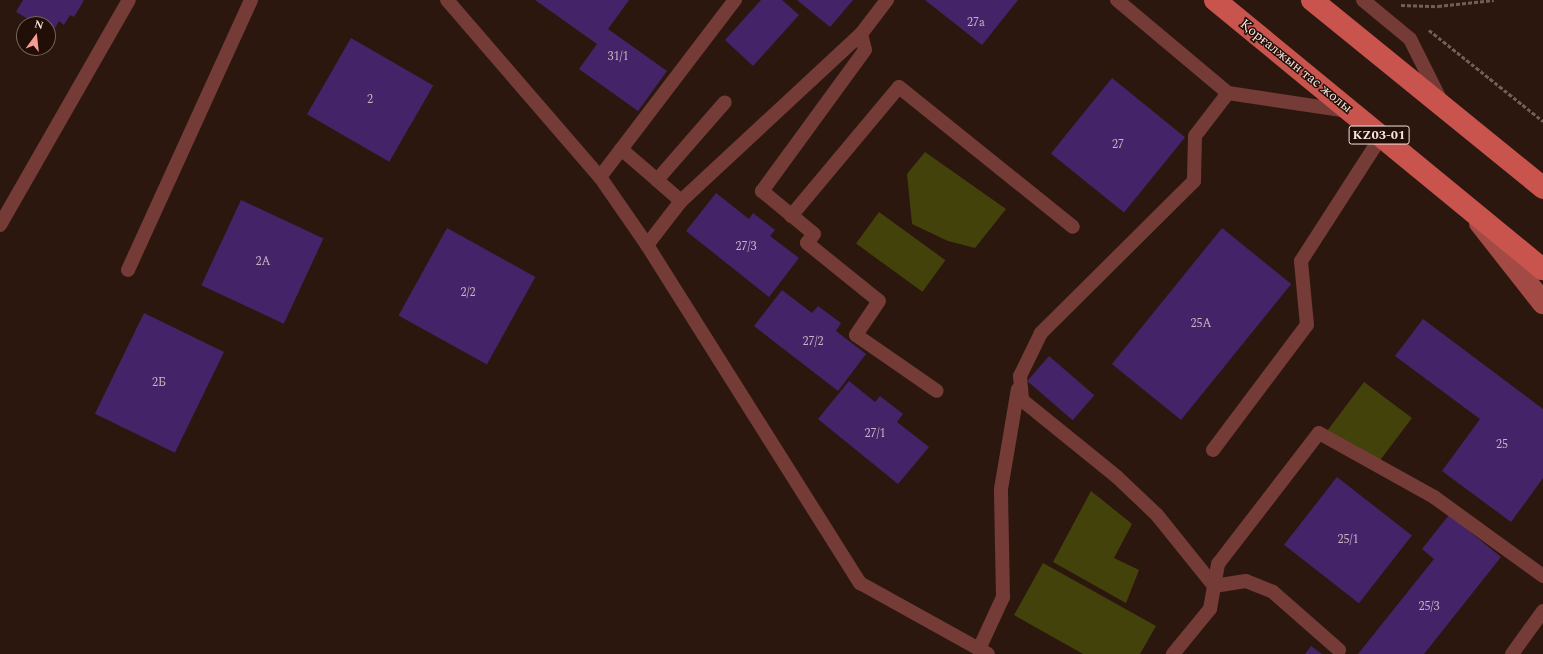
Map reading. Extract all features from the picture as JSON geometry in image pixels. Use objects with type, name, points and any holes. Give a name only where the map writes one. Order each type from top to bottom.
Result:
[{"type":"main road","name":"Қорғалжын тас жолы","points":[[1215,0],[1543,270]]},
{"type":"main road","points":[[1312,0],[1543,188]]},
{"type":"main road","points":[[1469,210],[1543,303]]},
{"type":"lane","points":[[0,225],[129,0]]},
{"type":"lane","points":[[128,270],[251,0]]},
{"type":"lane","points":[[447,0],[600,177],[647,245],[860,583],[984,652],[1003,597],[1001,489],[1020,376],[1041,333],[1194,181],[1195,136],[1228,92]]},
{"type":"lane","points":[[600,177],[735,0]]},
{"type":"lane","points":[[647,245],[681,201],[861,34],[887,0]]},
{"type":"lane","points":[[1116,0],[1228,92],[1351,111]]},
{"type":"lane","points":[[1362,0],[1410,39],[1445,109]]},
{"type":"lane","points":[[861,34],[865,50],[762,191],[814,234],[807,243],[879,301],[856,335],[937,391]]},
{"type":"lane","points":[[791,216],[899,87],[1073,227]]},
{"type":"lane","points":[[657,180],[725,102]]},
{"type":"lane","points":[[1213,450],[1308,324],[1301,261],[1381,137]]},
{"type":"lane","points":[[621,149],[681,201]]},
{"type":"lane","points":[[1020,376],[1022,400],[1117,477],[1157,515],[1214,586]]},
{"type":"lane","points":[[1173,654],[1210,609],[1218,564],[1319,433],[1434,497],[1543,576]]},
{"type":"lane","points":[[1214,586],[1246,581],[1273,592],[1339,650]]},
{"type":"lane","points":[[1512,654],[1543,611]]},
{"type":"path","points":[[1403,10],[1397,5],[1438,6],[1494,0]]},
{"type":"path","points":[[1427,29],[1543,121]]},
{"type":"shaded area","points":[[925,152],[1006,209],[975,248],[948,241],[912,224],[907,174]]},
{"type":"shaded area","points":[[879,212],[945,260],[922,292],[856,244]]},
{"type":"shaded area","points":[[1364,382],[1412,418],[1375,468],[1327,432]]},
{"type":"shaded area","points":[[1091,491],[1132,524],[1114,558],[1139,570],[1126,603],[1053,562]]},
{"type":"shaded area","points":[[1043,563],[1156,626],[1140,654],[1083,654],[1014,615]]},
{"type":"building","points":[[23,0],[84,0],[74,17],[70,15],[64,25],[59,21],[56,26],[56,16],[23,16],[16,12]]},
{"type":"building","points":[[535,0],[629,0],[608,29],[667,71],[638,111],[579,69],[597,44]]},
{"type":"building","points":[[761,0],[782,0],[799,15],[753,66],[725,40]]},
{"type":"building","points":[[797,0],[853,0],[830,27]]},
{"type":"building","points":[[925,0],[1018,0],[982,45]]},
{"type":"building","points":[[351,38],[433,86],[389,162],[307,114]]},
{"type":"building","points":[[1112,78],[1185,137],[1124,213],[1051,153]]},
{"type":"building","points":[[716,193],[749,219],[753,213],[775,230],[770,236],[799,258],[769,297],[686,231]]},
{"type":"building","points":[[241,200],[323,238],[284,324],[201,285]]},
{"type":"building","points":[[447,228],[535,277],[487,364],[399,315]]},
{"type":"building","points":[[1222,228],[1291,284],[1181,420],[1112,364]]},
{"type":"building","points":[[782,290],[812,313],[818,306],[841,323],[836,331],[866,354],[838,391],[754,326]]},
{"type":"building","points":[[144,313],[224,352],[175,453],[95,414]]},
{"type":"building","points":[[1423,319],[1543,409],[1543,478],[1511,522],[1442,471],[1480,419],[1395,356]]},
{"type":"building","points":[[1049,356],[1094,395],[1073,420],[1027,381]]},
{"type":"building","points":[[849,381],[875,402],[880,396],[903,414],[897,422],[929,447],[898,484],[818,419]]},
{"type":"building","points":[[1337,477],[1412,535],[1359,603],[1284,545]]},
{"type":"building","points":[[1449,515],[1501,557],[1424,654],[1358,654],[1434,559],[1422,549]]},
{"type":"building","points":[[1311,646],[1322,654],[1305,654]]}]
